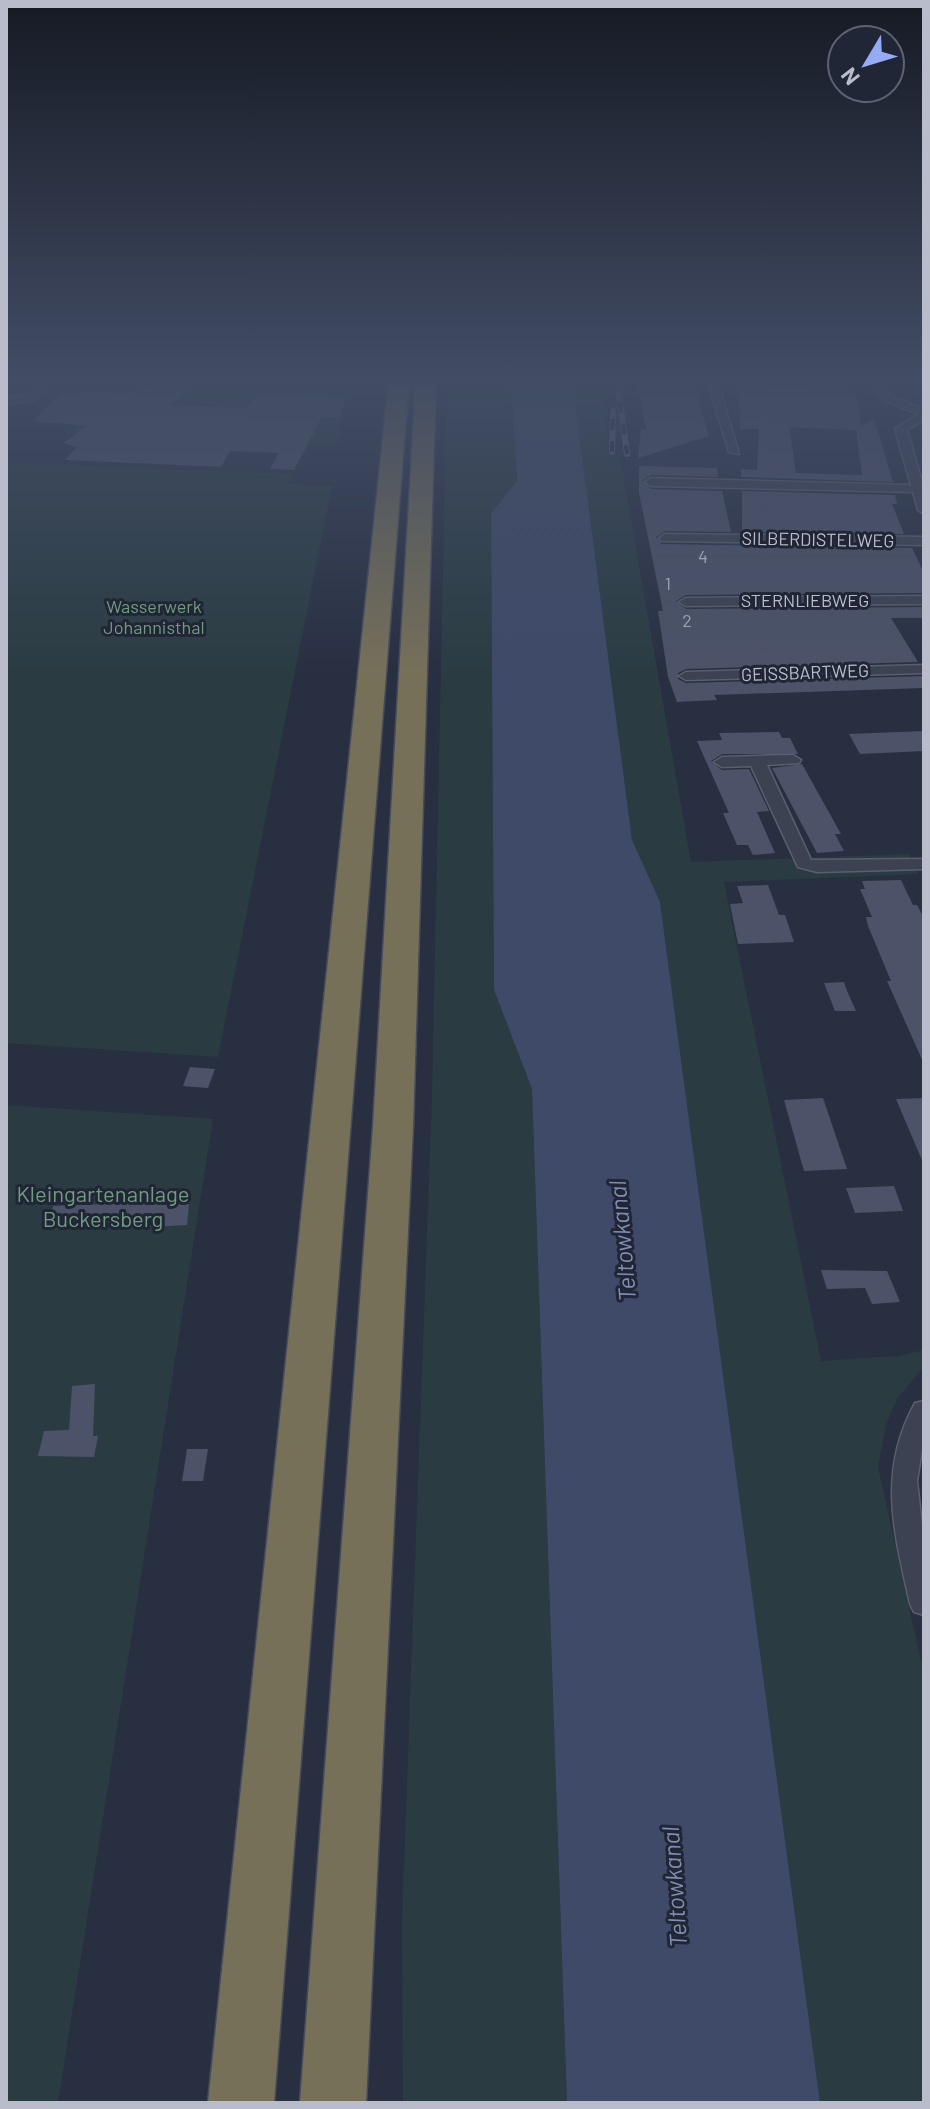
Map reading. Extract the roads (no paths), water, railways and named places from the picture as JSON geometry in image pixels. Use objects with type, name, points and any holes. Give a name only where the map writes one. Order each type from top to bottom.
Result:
[{"type":"highway","points":[[241,2103],[390,478]]},
{"type":"highway","points":[[333,2103],[393,1127],[422,478]]},
{"type":"street","points":[[915,478],[924,510]]},
{"type":"street","points":[[651,482],[918,489]]},
{"type":"street","name":"SILBERDISTELWEG","points":[[665,538],[924,541]]},
{"type":"street","name":"STERNLIEBWEG","points":[[686,602],[924,600]]},
{"type":"street","name":"GEISSBARTWEG","points":[[686,676],[924,669]]},
{"type":"street","points":[[722,762],[793,760]]},
{"type":"street","points":[[757,761],[804,863],[817,867],[924,864]]},
{"type":"street","points":[[924,1410],[908,1454],[903,1488],[906,1524],[924,1604]]},
{"type":"water","name":"Teltowkanal","points":[[517,478],[585,478],[632,840],[660,902],[820,2103],[567,2103],[532,1089],[494,990],[491,513]]},
{"type":"park label","name":"Wasserwerk Johannisthal","points":[[154,617]]},
{"type":"park label","name":"Kleingartenanlage Buckersberg","points":[[103,1206]]}]
